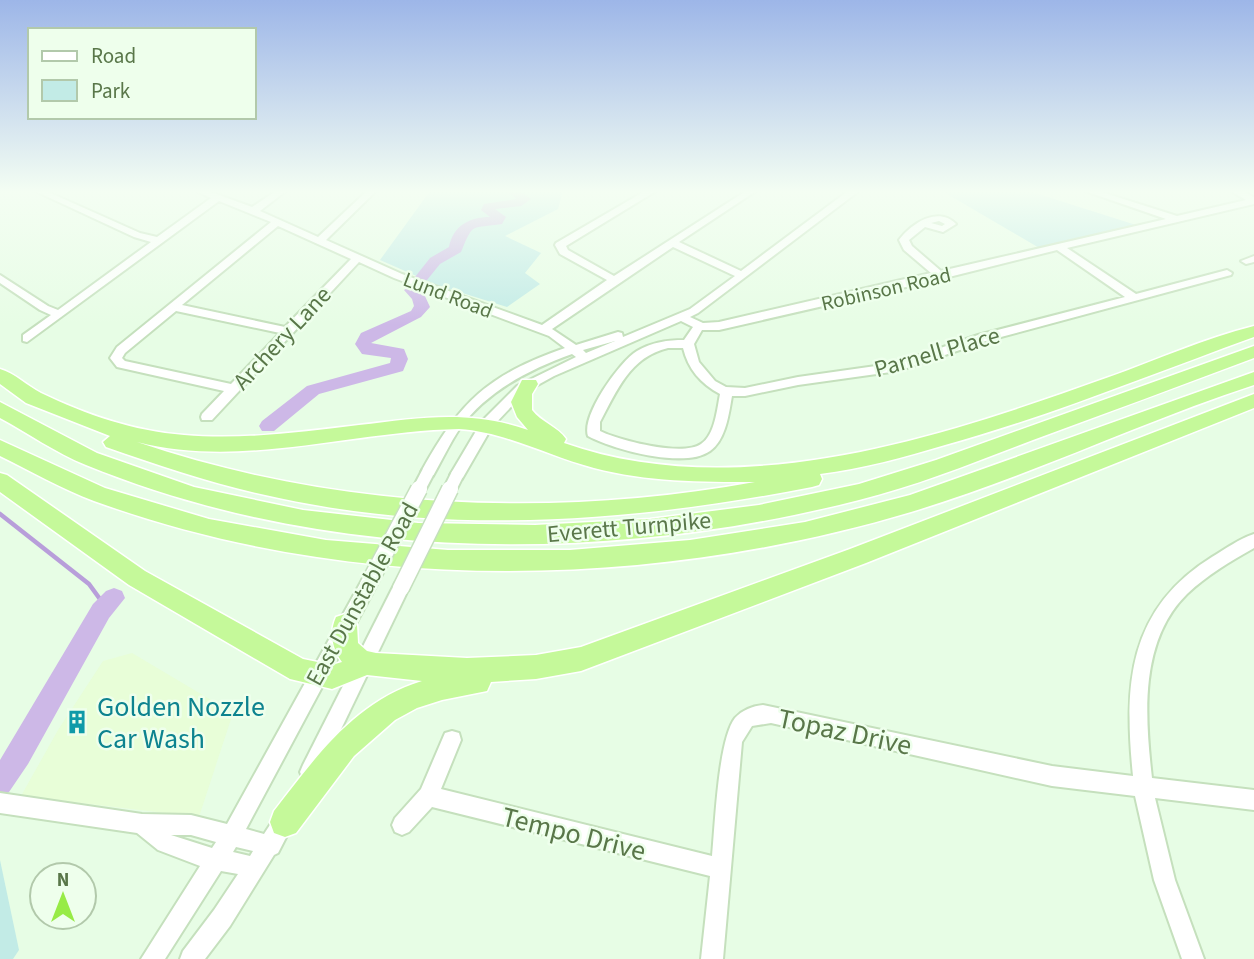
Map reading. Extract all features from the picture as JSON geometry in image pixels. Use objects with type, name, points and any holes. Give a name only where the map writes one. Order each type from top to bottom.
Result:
[{"type":"highway","points":[[0,375],[92,434],[197,471],[304,494],[453,509],[586,510],[708,498],[840,473],[961,435],[1254,329]]},
{"type":"highway","name":"Everett Turnpike","points":[[0,409],[49,439],[108,466],[176,489],[244,507],[318,520],[409,530],[480,534],[586,533],[710,522],[788,509],[862,491],[929,471],[1254,352]]},
{"type":"highway","name":"Everett Turnpike","points":[[0,447],[62,480],[121,503],[186,522],[264,539],[342,550],[444,559],[595,558],[742,543],[866,516],[976,481],[1254,378]]},
{"type":"highway","points":[[528,384],[522,394],[521,407],[524,416],[534,425],[584,453],[643,471]]},
{"type":"highway","points":[[23,392],[97,426],[138,437],[185,443],[257,444],[458,422],[487,424],[590,459],[643,471],[711,475],[773,472],[878,455],[961,435]]},
{"type":"highway","points":[[285,822],[347,741],[372,718],[394,704],[432,689],[512,679],[553,665],[582,659],[1254,401]]},
{"type":"highway","points":[[0,481],[137,578],[299,670],[318,676],[342,675],[365,663]]},
{"type":"highway","points":[[345,625],[346,648],[354,657],[365,663],[447,670],[553,665]]},
{"type":"street","points":[[140,236],[160,241]]},
{"type":"street","points":[[27,338],[167,236]]},
{"type":"street","points":[[234,389],[117,362],[120,352],[260,236]]},
{"type":"street","name":"Lund Road","points":[[307,236],[405,279],[543,330],[574,356]]},
{"type":"street","points":[[319,241],[325,236]]},
{"type":"street","points":[[578,236],[559,247],[614,280]]},
{"type":"street","points":[[543,330],[614,280],[684,236]]},
{"type":"street","name":"East Dunstable Road","points":[[152,959],[232,835],[428,472],[458,422],[498,384],[531,366],[574,356],[682,317],[794,236]]},
{"type":"street","points":[[907,236],[904,242],[941,276]]},
{"type":"street","name":"Robinson Road","points":[[699,326],[719,326],[1110,236]]},
{"type":"street","points":[[673,243],[742,275]]},
{"type":"street","points":[[1061,248],[1133,297]]},
{"type":"street","name":"Archery Lane","points":[[207,417],[357,258]]},
{"type":"street","name":"Parnell Place","points":[[727,392],[745,392],[798,381],[898,368],[982,338],[1227,273]]},
{"type":"street","points":[[0,278],[44,308],[59,314]]},
{"type":"street","points":[[174,307],[288,331]]},
{"type":"street","points":[[682,317],[699,326],[688,344],[690,356],[703,376],[714,386],[727,392],[713,437],[698,452],[662,451],[605,440],[592,432],[593,422],[623,370],[634,357],[664,342],[688,344]]},
{"type":"street","name":"East Dunstable Road","points":[[191,959],[256,869],[285,822],[457,475],[487,424],[506,401],[574,356]]},
{"type":"street","points":[[1193,959],[1156,848],[1136,702],[1141,665],[1155,625],[1170,601],[1193,579],[1254,540]]},
{"type":"street","name":"Topaz Drive","points":[[712,959],[733,742],[738,725],[744,719],[761,713],[1017,769],[1146,789],[1254,800]]},
{"type":"street","points":[[402,825],[428,796],[452,740]]},
{"type":"street","name":"Tempo Drive","points":[[428,796],[720,869]]},
{"type":"street","points":[[0,803],[142,824],[179,823],[271,846]]},
{"type":"street","points":[[142,824],[162,842],[256,869]]},
{"type":"shaded area","points":[[132,653],[233,713],[199,817],[21,796],[58,730],[103,661]]},
{"type":"green space","points":[[398,236],[505,236],[541,253],[525,273],[540,284],[507,307],[437,285],[380,260]]},
{"type":"green space","points":[[1018,236],[1093,236],[1041,249]]},
{"type":"green space","points":[[0,860],[19,950],[13,959],[0,959]]},
{"type":"waterway","points":[[422,277],[435,261],[456,249],[458,236]]},
{"type":"waterway","points":[[268,426],[313,390],[397,367],[400,359],[398,353],[368,350],[363,344],[367,337],[416,314],[422,307],[419,297],[411,290]]},
{"type":"waterway","points":[[0,514],[89,584],[105,606]]},
{"type":"waterway","points":[[0,783],[19,755],[101,611],[114,598]]},
{"type":"place","name":"Golden Nozzle Car Wash","points":[[77,722]]}]
